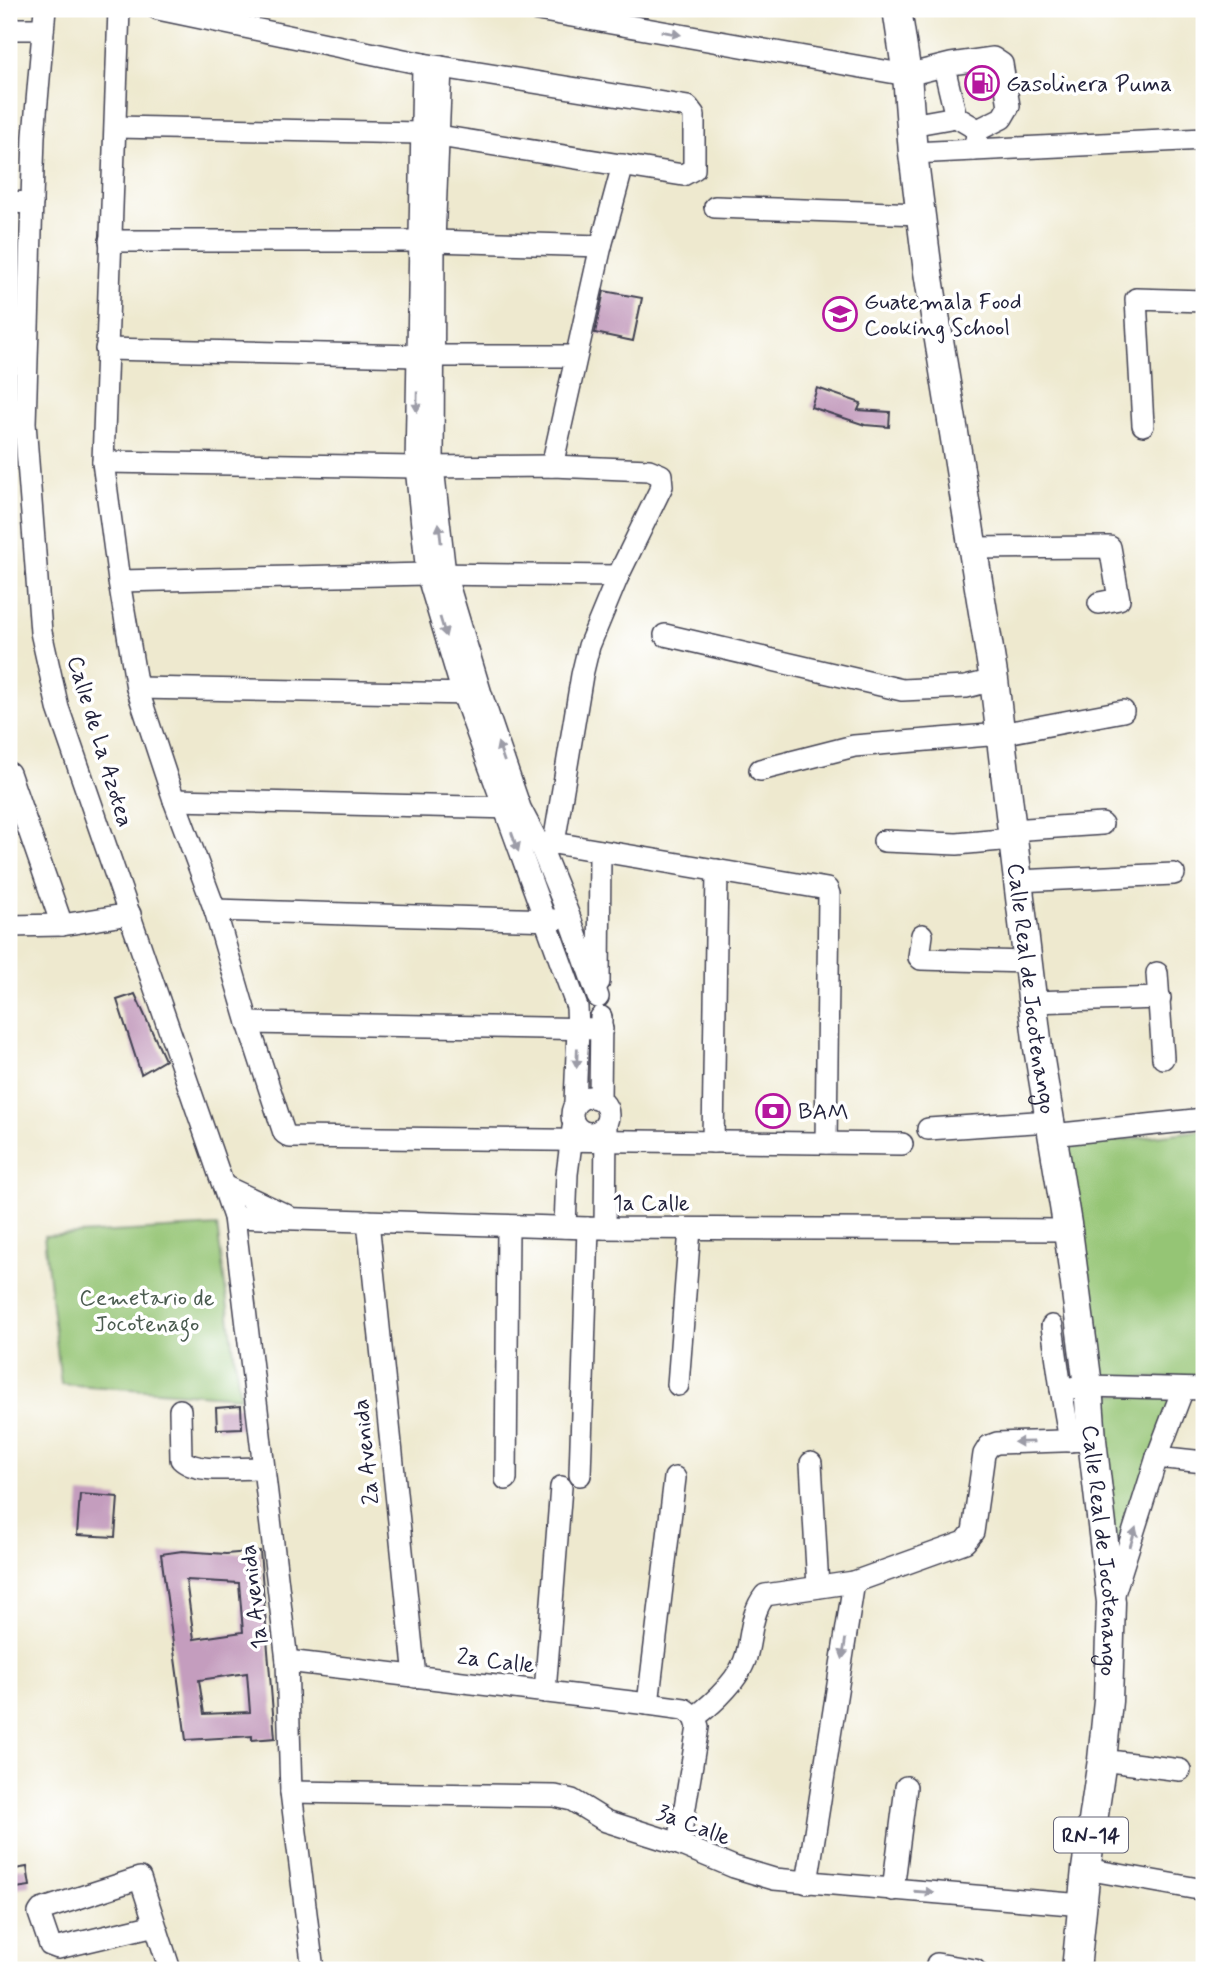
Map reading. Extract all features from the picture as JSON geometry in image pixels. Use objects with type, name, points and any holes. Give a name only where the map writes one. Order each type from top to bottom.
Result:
[{"type":"main road","name":"Calle Real de Jocotenango","points":[[897,9],[907,75],[921,214],[994,680],[1032,1002],[1068,1230],[1075,1388],[1081,1440],[1111,1602],[1108,1701],[1076,1970]]},
{"type":"street","points":[[119,9],[103,462],[119,581],[137,688],[174,800],[215,910],[284,1133],[290,1137],[573,1123],[606,1132],[713,1142],[902,1144]]},
{"type":"street","points":[[116,128],[429,134],[683,175],[694,169],[692,110],[688,107],[432,66],[158,9]]},
{"type":"street","points":[[532,9],[907,75],[951,64],[993,58],[1002,64],[1008,111],[976,140]]},
{"type":"street","points":[[9,29],[44,19]]},
{"type":"street","name":"Calle de La Azotea","points":[[44,19],[34,136],[17,423],[41,632],[58,708],[234,1217]]},
{"type":"street","points":[[432,66],[425,467],[436,574],[472,694],[512,808],[544,920],[577,1007],[573,1123],[565,1227]]},
{"type":"street","points":[[944,67],[956,117],[976,140]]},
{"type":"street","points":[[912,139],[956,117]]},
{"type":"street","points":[[912,139],[1204,139]]},
{"type":"street","points":[[552,466],[600,246],[623,165]]},
{"type":"street","points":[[9,202],[32,203]]},
{"type":"street","points":[[715,207],[921,214]]},
{"type":"street","points":[[110,241],[427,241],[600,246]]},
{"type":"street","points":[[1143,425],[1136,299],[1204,301]]},
{"type":"street","points":[[106,349],[426,356],[575,356]]},
{"type":"street","points":[[103,462],[425,467],[552,466],[649,470],[660,475],[662,486],[618,576],[589,646],[548,847]]},
{"type":"street","points":[[973,548],[1110,547],[1119,599],[1099,603]]},
{"type":"street","points":[[119,581],[436,574],[618,576]]},
{"type":"street","points":[[665,635],[902,690],[966,687],[994,680]]},
{"type":"street","points":[[137,688],[472,694]]},
{"type":"street","points":[[760,771],[854,746],[1001,734],[1123,711]]},
{"type":"street","points":[[9,773],[62,925]]},
{"type":"street","points":[[174,800],[512,808],[548,847],[598,997]]},
{"type":"street","points":[[884,841],[957,844],[1102,824]]},
{"type":"street","points":[[548,847],[600,851],[827,888],[826,1143]]},
{"type":"street","points":[[580,1475],[596,1228],[608,1113],[600,1099],[600,851]]},
{"type":"street","points":[[713,1142],[717,870]]},
{"type":"street","points":[[1017,881],[1174,874]]},
{"type":"street","points":[[215,910],[571,921]]},
{"type":"street","points":[[9,926],[62,925],[130,914]]},
{"type":"street","points":[[922,935],[919,957],[921,960],[1028,962]]},
{"type":"street","points":[[1157,973],[1163,1058]]},
{"type":"street","points":[[1032,1002],[1160,998]]},
{"type":"street","points":[[248,1023],[602,1030]]},
{"type":"street","points":[[573,1123],[590,1096],[600,1099]]},
{"type":"street","points":[[928,1129],[1051,1128],[1204,1119]]},
{"type":"street","points":[[224,1186],[294,1219]]},
{"type":"street","name":"1a Calle","points":[[234,1217],[596,1228],[1068,1230]]},
{"type":"street","name":"1a Avenida","points":[[234,1217],[287,1661],[291,1792],[313,1970]]},
{"type":"street","name":"2a Avenida","points":[[368,1221],[415,1677]]},
{"type":"street","points":[[506,1479],[508,1226]]},
{"type":"street","points":[[678,1385],[690,1229]]},
{"type":"street","points":[[1052,1326],[1075,1388],[1194,1389],[1157,1457],[1111,1602]]},
{"type":"street","points":[[180,1410],[181,1459],[186,1464],[200,1468],[264,1468]]},
{"type":"street","points":[[679,1844],[698,1727],[695,1717],[715,1702],[747,1657],[757,1605],[765,1595],[854,1582],[965,1542],[973,1532],[984,1454],[989,1446],[997,1443],[1081,1440]]},
{"type":"street","points":[[1157,1457],[1204,1462]]},
{"type":"street","points":[[811,1463],[818,1587]]},
{"type":"street","points":[[648,1704],[676,1478]]},
{"type":"street","points":[[545,1692],[561,1487]]},
{"type":"street","points":[[807,1883],[854,1582]]},
{"type":"street","name":"2a Calle","points":[[287,1661],[648,1704],[684,1709],[695,1717]]},
{"type":"street","points":[[1102,1760],[1180,1770]]},
{"type":"street","points":[[892,1890],[906,1787]]},
{"type":"street","name":"3a Calle","points":[[291,1792],[555,1796],[572,1800],[606,1821],[774,1879],[1083,1905]]},
{"type":"street","points":[[1086,1869],[1204,1889]]},
{"type":"street","points":[[155,1925],[58,1948],[50,1945],[39,1913],[41,1910],[141,1878],[170,1970]]},
{"type":"street","points":[[937,1964],[975,1970]]},
{"type":"green space","points":[[1204,1130],[1204,1379],[1098,1377],[1064,1147]]},
{"type":"green space","name":"Cemetario de Jocotenago","points":[[217,1226],[240,1397],[61,1384],[44,1236]]},
{"type":"green space","points":[[1097,1394],[1175,1396],[1114,1582]]},
{"type":"building","points":[[604,291],[642,298],[633,341],[595,333]]},
{"type":"building","points":[[817,388],[861,403],[858,410],[890,412],[889,427],[865,425],[811,407]]},
{"type":"building","points":[[135,994],[165,1060],[141,1074],[117,1000]]},
{"type":"building","points":[[241,1406],[242,1428],[217,1429],[216,1408]]},
{"type":"building","points":[[80,1494],[118,1497],[115,1537],[77,1535]]},
{"type":"building","points":[[182,1551],[226,1554],[260,1551],[275,1738],[252,1740],[252,1736],[186,1740],[161,1554]],"holes":[[[186,1580],[239,1583],[243,1632],[194,1639]],[[247,1673],[250,1712],[204,1714],[199,1680]]]},
{"type":"building","points":[[27,1867],[30,1886],[9,1889],[9,1870]]},
{"type":"place","name":"Gasolinera Puma","points":[[982,83]]},
{"type":"place","name":"Guatemala Food Cooking School","points":[[840,314]]},
{"type":"place","name":"BAM","points":[[773,1111]]}]
